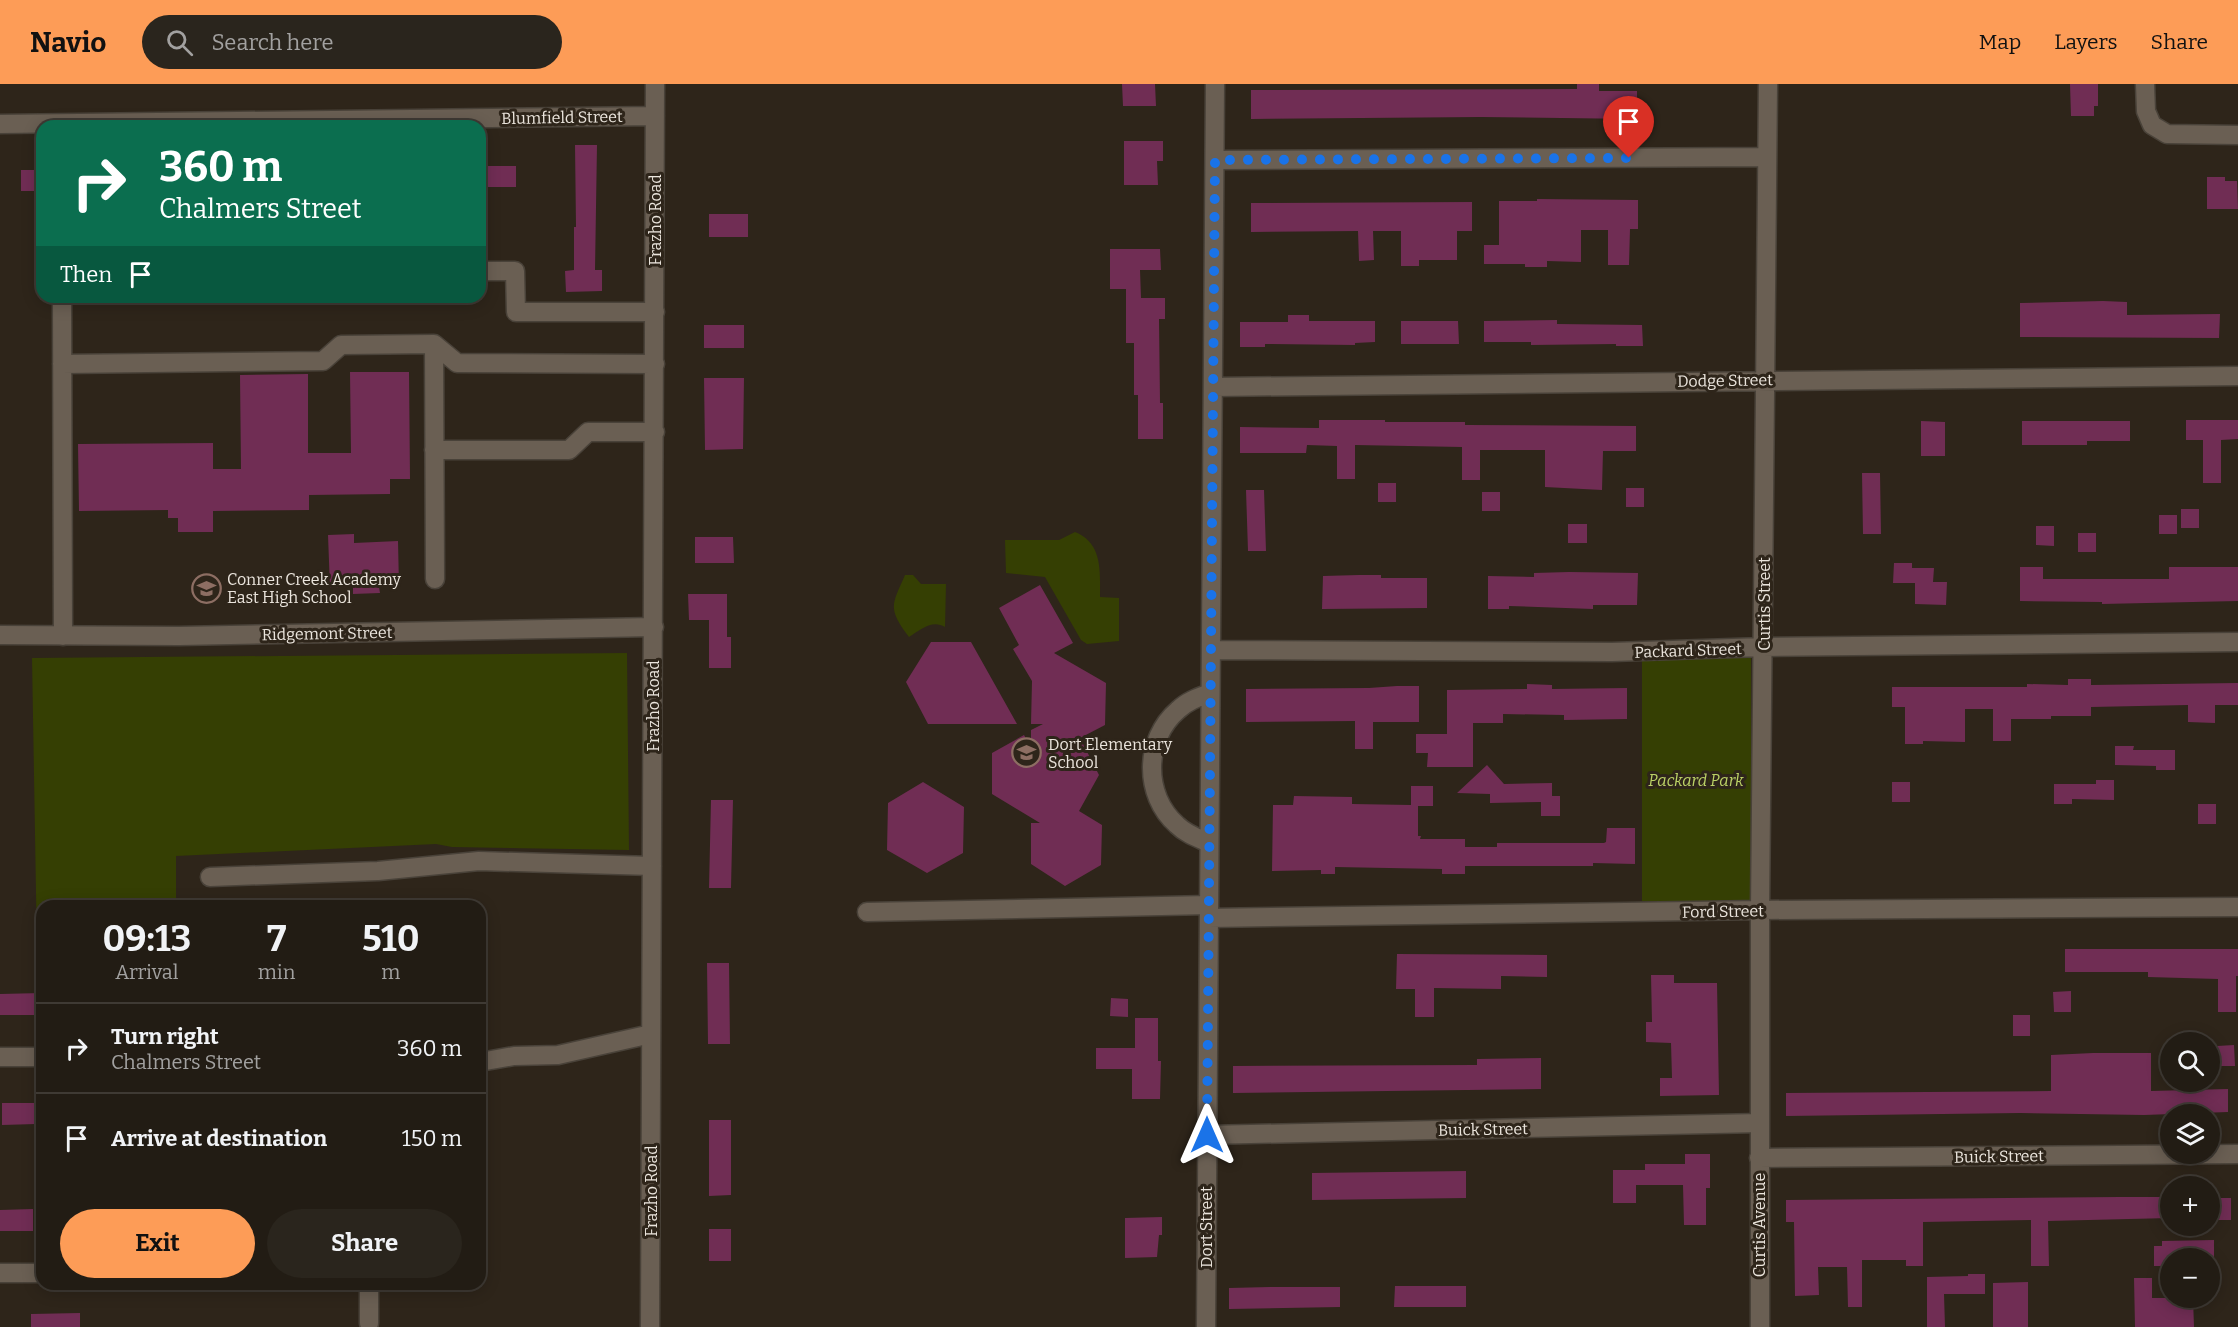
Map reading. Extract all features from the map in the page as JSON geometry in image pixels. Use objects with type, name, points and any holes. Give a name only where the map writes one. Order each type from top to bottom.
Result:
[{"type":"street","name":"Frazho Road","points":[[650,1327],[656,84]]},
{"type":"street","name":"Dort Street","points":[[1206,1327],[1215,84]]},
{"type":"street","name":"Curtis Street","points":[[1760,1123],[1768,84]]},
{"type":"street","points":[[2145,84],[2146,111],[2152,125],[2167,134],[2238,135]]},
{"type":"street","name":"Blumfield Street","points":[[328,120],[655,116]]},
{"type":"street","name":"Blumfield Street","points":[[0,124],[36,124]]},
{"type":"street","points":[[1215,160],[1767,157]]},
{"type":"street","points":[[486,271],[515,271],[516,312],[655,312]]},
{"type":"street","points":[[62,303],[63,636]]},
{"type":"street","points":[[62,364],[323,361],[341,345],[434,344],[457,363],[655,364]]},
{"type":"street","points":[[434,344],[435,579]]},
{"type":"street","name":"Dodge Street","points":[[1213,387],[2238,376]]},
{"type":"street","points":[[434,450],[569,450],[588,432],[655,432]]},
{"type":"street","name":"Ridgemont Street","points":[[0,635],[654,627]]},
{"type":"street","name":"Packard Street","points":[[1211,650],[1612,652],[1764,647],[2238,642]]},
{"type":"street","points":[[1209,843],[1192,836],[1164,811],[1151,777],[1156,740],[1165,723],[1193,699],[1210,693]]},
{"type":"street","points":[[210,877],[378,871],[479,861],[652,866]]},
{"type":"street","name":"Ford Street","points":[[867,912],[2238,907]]},
{"type":"street","points":[[486,1061],[514,1056],[558,1054],[651,1034]]},
{"type":"street","points":[[0,1057],[36,1057]]},
{"type":"street","name":"Buick Street","points":[[1207,1135],[1760,1123]]},
{"type":"street","name":"Curtis Avenue","points":[[1760,1123],[1760,1327]]},
{"type":"street","name":"Buick Street","points":[[1759,1158],[2238,1154]]},
{"type":"street","points":[[0,1274],[36,1273]]},
{"type":"street","points":[[369,1290],[369,1323]]},
{"type":"green space","points":[[1075,532],[1091,543],[1095,551],[1099,568],[1100,597],[1119,598],[1119,641],[1087,644],[1081,640],[1045,577],[1006,573],[1005,540],[1059,540]]},
{"type":"green space","points":[[905,575],[913,575],[921,584],[946,584],[945,627],[931,625],[909,637],[897,619],[894,606]]},
{"type":"green space","points":[[627,653],[629,850],[452,847],[436,844],[176,856],[176,899],[36,900],[32,658]]},
{"type":"green space","name":"Packard Park","points":[[1642,658],[1751,658],[1751,901],[1642,901]]},
{"type":"building","points":[[1122,84],[1155,84],[1156,106],[1123,106]]},
{"type":"building","points":[[1577,84],[1599,84],[1599,91],[1637,91],[1637,119],[1481,117],[1251,119],[1251,90],[1577,89]]},
{"type":"building","points":[[2070,84],[2098,84],[2098,106],[2094,106],[2094,116],[2071,116]]},
{"type":"building","points":[[1124,141],[1163,141],[1163,161],[1157,161],[1158,185],[1124,185]]},
{"type":"building","points":[[575,145],[597,145],[595,270],[602,270],[602,291],[566,292],[565,271],[574,270]]},
{"type":"building","points":[[488,166],[516,166],[516,187],[488,187]]},
{"type":"building","points":[[21,170],[36,170],[36,191],[21,191]]},
{"type":"building","points":[[2207,177],[2225,177],[2225,181],[2237,181],[2238,209],[2207,209]]},
{"type":"building","points":[[1537,199],[1638,200],[1638,229],[1630,229],[1629,265],[1608,265],[1608,230],[1581,230],[1581,262],[1547,261],[1547,267],[1525,267],[1525,264],[1484,264],[1484,245],[1499,245],[1499,201],[1537,201]]},
{"type":"building","points":[[1472,202],[1472,231],[1457,231],[1457,260],[1419,260],[1419,266],[1401,266],[1401,231],[1373,231],[1374,260],[1359,261],[1358,231],[1251,232],[1251,203]]},
{"type":"building","points":[[709,214],[748,214],[748,237],[709,237]]},
{"type":"building","points":[[1110,249],[1160,249],[1161,270],[1140,270],[1141,298],[1165,298],[1165,319],[1159,319],[1163,439],[1138,439],[1138,395],[1134,395],[1134,343],[1126,343],[1126,289],[1110,289]]},
{"type":"building","points":[[2127,302],[2127,315],[2220,314],[2219,338],[2020,337],[2020,303]]},
{"type":"building","points":[[1288,315],[1309,315],[1309,321],[1375,321],[1375,342],[1355,343],[1355,345],[1265,344],[1265,347],[1240,347],[1240,322],[1288,322]]},
{"type":"building","points":[[1557,320],[1557,324],[1642,325],[1643,346],[1531,345],[1531,342],[1484,342],[1484,321]]},
{"type":"building","points":[[1401,321],[1458,321],[1459,344],[1401,344]]},
{"type":"building","points":[[704,325],[744,325],[744,348],[704,348]]},
{"type":"building","points":[[350,372],[409,372],[410,479],[390,479],[390,494],[309,495],[309,510],[213,511],[213,532],[178,532],[178,518],[168,518],[168,510],[79,511],[78,444],[213,443],[213,469],[241,469],[240,375],[308,374],[308,453],[351,453]]},
{"type":"building","points":[[704,378],[744,378],[743,449],[705,450]]},
{"type":"building","points":[[1319,420],[1465,422],[1465,425],[1636,426],[1636,451],[1603,451],[1602,490],[1545,487],[1545,450],[1480,450],[1480,480],[1462,480],[1462,447],[1355,445],[1355,479],[1337,479],[1337,446],[1307,445],[1306,453],[1240,453],[1240,427],[1319,428]]},
{"type":"building","points":[[2186,420],[2238,420],[2238,439],[2221,440],[2221,483],[2203,483],[2203,440],[2186,440]]},
{"type":"building","points":[[1921,421],[1945,422],[1945,456],[1921,456]]},
{"type":"building","points":[[2022,421],[2130,421],[2130,441],[2087,441],[2087,445],[2022,445]]},
{"type":"building","points":[[1862,473],[1880,473],[1881,534],[1863,534]]},
{"type":"building","points":[[1378,483],[1396,483],[1396,502],[1378,502]]},
{"type":"building","points":[[1626,488],[1644,488],[1644,507],[1626,507]]},
{"type":"building","points":[[1246,490],[1264,490],[1266,551],[1248,551]]},
{"type":"building","points":[[1482,492],[1500,492],[1500,511],[1482,511]]},
{"type":"building","points":[[2181,509],[2199,509],[2199,528],[2181,528]]},
{"type":"building","points":[[2159,515],[2177,515],[2177,534],[2159,534]]},
{"type":"building","points":[[1568,524],[1587,524],[1587,543],[1568,543]]},
{"type":"building","points":[[2036,526],[2054,526],[2054,546],[2036,545]]},
{"type":"building","points":[[2078,533],[2096,533],[2096,552],[2078,552]]},
{"type":"building","points":[[354,534],[354,543],[398,541],[399,586],[379,587],[380,593],[353,594],[353,587],[330,588],[328,535]]},
{"type":"building","points":[[695,537],[733,537],[734,563],[695,563]]},
{"type":"building","points":[[1894,563],[1912,563],[1912,568],[1934,568],[1933,582],[1947,582],[1946,605],[1915,604],[1915,583],[1893,583]]},
{"type":"building","points":[[2020,567],[2043,567],[2043,579],[2169,579],[2169,567],[2238,567],[2238,601],[2102,604],[2102,602],[2020,601]]},
{"type":"building","points":[[1534,573],[1638,573],[1637,605],[1593,605],[1593,609],[1509,606],[1509,609],[1488,609],[1488,576],[1534,577]]},
{"type":"building","points":[[1381,575],[1381,578],[1427,578],[1427,608],[1322,609],[1323,576]]},
{"type":"building","points":[[1040,585],[1073,643],[1054,653],[1106,683],[1105,725],[1080,738],[1099,775],[1079,811],[1102,825],[1101,865],[1065,886],[1031,864],[1031,823],[1040,823],[992,794],[992,753],[1024,735],[1031,748],[1031,730],[1043,724],[1031,724],[1032,681],[1013,649],[1019,645],[999,608]]},
{"type":"building","points":[[688,594],[727,594],[727,637],[731,637],[731,668],[709,668],[709,620],[689,620]]},
{"type":"building","points":[[931,642],[971,642],[1017,724],[928,724],[906,682]]},
{"type":"building","points":[[2068,679],[2091,679],[2091,685],[2238,683],[2238,705],[2215,705],[2215,723],[2188,722],[2188,705],[2091,707],[2091,716],[2011,719],[2011,741],[1993,741],[1993,709],[1965,709],[1965,742],[1923,741],[1923,744],[1905,744],[1905,707],[1892,707],[1892,687],[2027,687],[2027,684],[2068,685]]},
{"type":"building","points":[[1527,684],[1552,685],[1552,689],[1627,688],[1627,719],[1564,720],[1564,715],[1503,714],[1503,723],[1473,723],[1473,767],[1427,767],[1428,753],[1416,753],[1416,734],[1447,734],[1447,690],[1527,689]]},
{"type":"building","points":[[1419,686],[1419,722],[1373,722],[1373,749],[1355,749],[1355,721],[1246,722],[1246,689]]},
{"type":"building","points":[[2115,746],[2134,746],[2133,750],[2175,750],[2175,770],[2156,770],[2156,766],[2115,765]]},
{"type":"building","points":[[1487,765],[1504,784],[1552,783],[1552,796],[1560,796],[1560,816],[1541,816],[1541,802],[1490,803],[1490,794],[1457,793]]},
{"type":"building","points":[[2096,780],[2114,780],[2114,800],[2072,799],[2072,804],[2054,804],[2054,784],[2096,784]]},
{"type":"building","points":[[923,782],[964,807],[963,853],[927,873],[887,850],[888,803]]},
{"type":"building","points":[[1892,782],[1910,782],[1910,802],[1892,802]]},
{"type":"building","points":[[1411,786],[1433,786],[1433,806],[1418,806],[1418,836],[1421,836],[1420,839],[1465,839],[1465,847],[1497,847],[1497,843],[1604,843],[1607,828],[1635,828],[1635,864],[1465,866],[1465,874],[1442,874],[1442,869],[1335,867],[1335,874],[1321,874],[1321,870],[1272,871],[1273,805],[1293,805],[1294,796],[1352,797],[1352,804],[1411,805]]},
{"type":"building","points":[[711,800],[733,800],[731,888],[709,888]]},
{"type":"building","points":[[2198,804],[2216,804],[2216,824],[2198,824]]},
{"type":"building","points":[[2065,949],[2238,949],[2236,1012],[2218,1012],[2218,979],[2148,977],[2148,972],[2065,972]]},
{"type":"building","points":[[1397,954],[1547,955],[1547,977],[1501,976],[1501,989],[1434,988],[1434,1017],[1415,1017],[1415,989],[1396,989]]},
{"type":"building","points":[[707,963],[729,963],[730,1044],[708,1044]]},
{"type":"building","points":[[1651,975],[1674,975],[1674,983],[1717,983],[1719,1095],[1660,1096],[1660,1078],[1672,1078],[1671,1043],[1646,1042],[1646,1022],[1652,1022]]},
{"type":"building","points":[[2071,991],[2071,1012],[2054,1012],[2053,992]]},
{"type":"building","points":[[36,993],[36,1015],[0,1015],[0,994]]},
{"type":"building","points":[[1111,998],[1128,999],[1128,1017],[1110,1016]]},
{"type":"building","points":[[2013,1015],[2030,1015],[2030,1036],[2013,1036]]},
{"type":"building","points":[[1135,1018],[1158,1018],[1158,1061],[1161,1061],[1160,1099],[1132,1099],[1132,1069],[1096,1069],[1096,1048],[1135,1048]]},
{"type":"building","points":[[2234,1045],[2235,1066],[2220,1066],[2220,1046]]},
{"type":"building","points":[[2151,1053],[2151,1091],[2220,1092],[2220,1089],[2228,1089],[2228,1112],[2220,1112],[2220,1104],[2160,1104],[2160,1114],[2144,1115],[2020,1113],[1786,1116],[1786,1093],[2051,1091],[2051,1055]]},
{"type":"building","points":[[1541,1058],[1541,1089],[1233,1093],[1233,1066],[1477,1065],[1477,1059]]},
{"type":"building","points":[[2,1103],[36,1103],[36,1124],[2,1125]]},
{"type":"building","points":[[709,1120],[731,1120],[731,1195],[709,1196]]},
{"type":"building","points":[[1685,1154],[1710,1154],[1710,1188],[1706,1188],[1706,1225],[1684,1225],[1683,1185],[1636,1185],[1636,1203],[1613,1203],[1613,1170],[1645,1170],[1645,1164],[1685,1164]]},
{"type":"building","points":[[1466,1171],[1466,1198],[1312,1200],[1312,1173]]},
{"type":"building","points":[[2160,1197],[2160,1218],[2048,1221],[2049,1266],[2031,1266],[2031,1220],[1923,1222],[1923,1266],[1906,1266],[1906,1260],[1862,1260],[1862,1307],[1848,1307],[1847,1267],[1818,1267],[1819,1295],[1795,1296],[1794,1222],[1786,1222],[1786,1200]]},
{"type":"building","points":[[2220,1198],[2231,1198],[2231,1220],[2220,1220]]},
{"type":"building","points":[[33,1209],[33,1231],[0,1231],[0,1210]]},
{"type":"building","points":[[1162,1217],[1162,1235],[1159,1235],[1157,1257],[1125,1258],[1125,1218]]},
{"type":"building","points":[[709,1229],[731,1229],[731,1261],[709,1261]]},
{"type":"building","points":[[2214,1240],[2214,1248],[2160,1248],[2160,1266],[2154,1266],[2154,1246],[2162,1246],[2162,1241]]},
{"type":"building","points":[[1968,1274],[1985,1274],[1985,1294],[1944,1294],[1945,1327],[1927,1327],[1927,1277],[1968,1276]]},
{"type":"building","points":[[2134,1278],[2152,1278],[2152,1298],[2160,1298],[2160,1308],[2193,1308],[2194,1327],[2135,1327]]},
{"type":"building","points":[[2028,1282],[2028,1327],[1993,1327],[1993,1283]]},
{"type":"building","points":[[1395,1286],[1466,1286],[1466,1307],[1394,1307]]},
{"type":"building","points":[[1340,1287],[1340,1307],[1229,1309],[1229,1288]]},
{"type":"building","points":[[80,1313],[80,1327],[31,1327],[31,1314]]},
{"type":"place","name":"Conner Creek Academy East High School","points":[[206,588]]},
{"type":"place","name":"Dort Elementary School","points":[[1027,753]]},
{"type":"route","points":[[1207,1135],[1215,160],[1629,158]]}]
